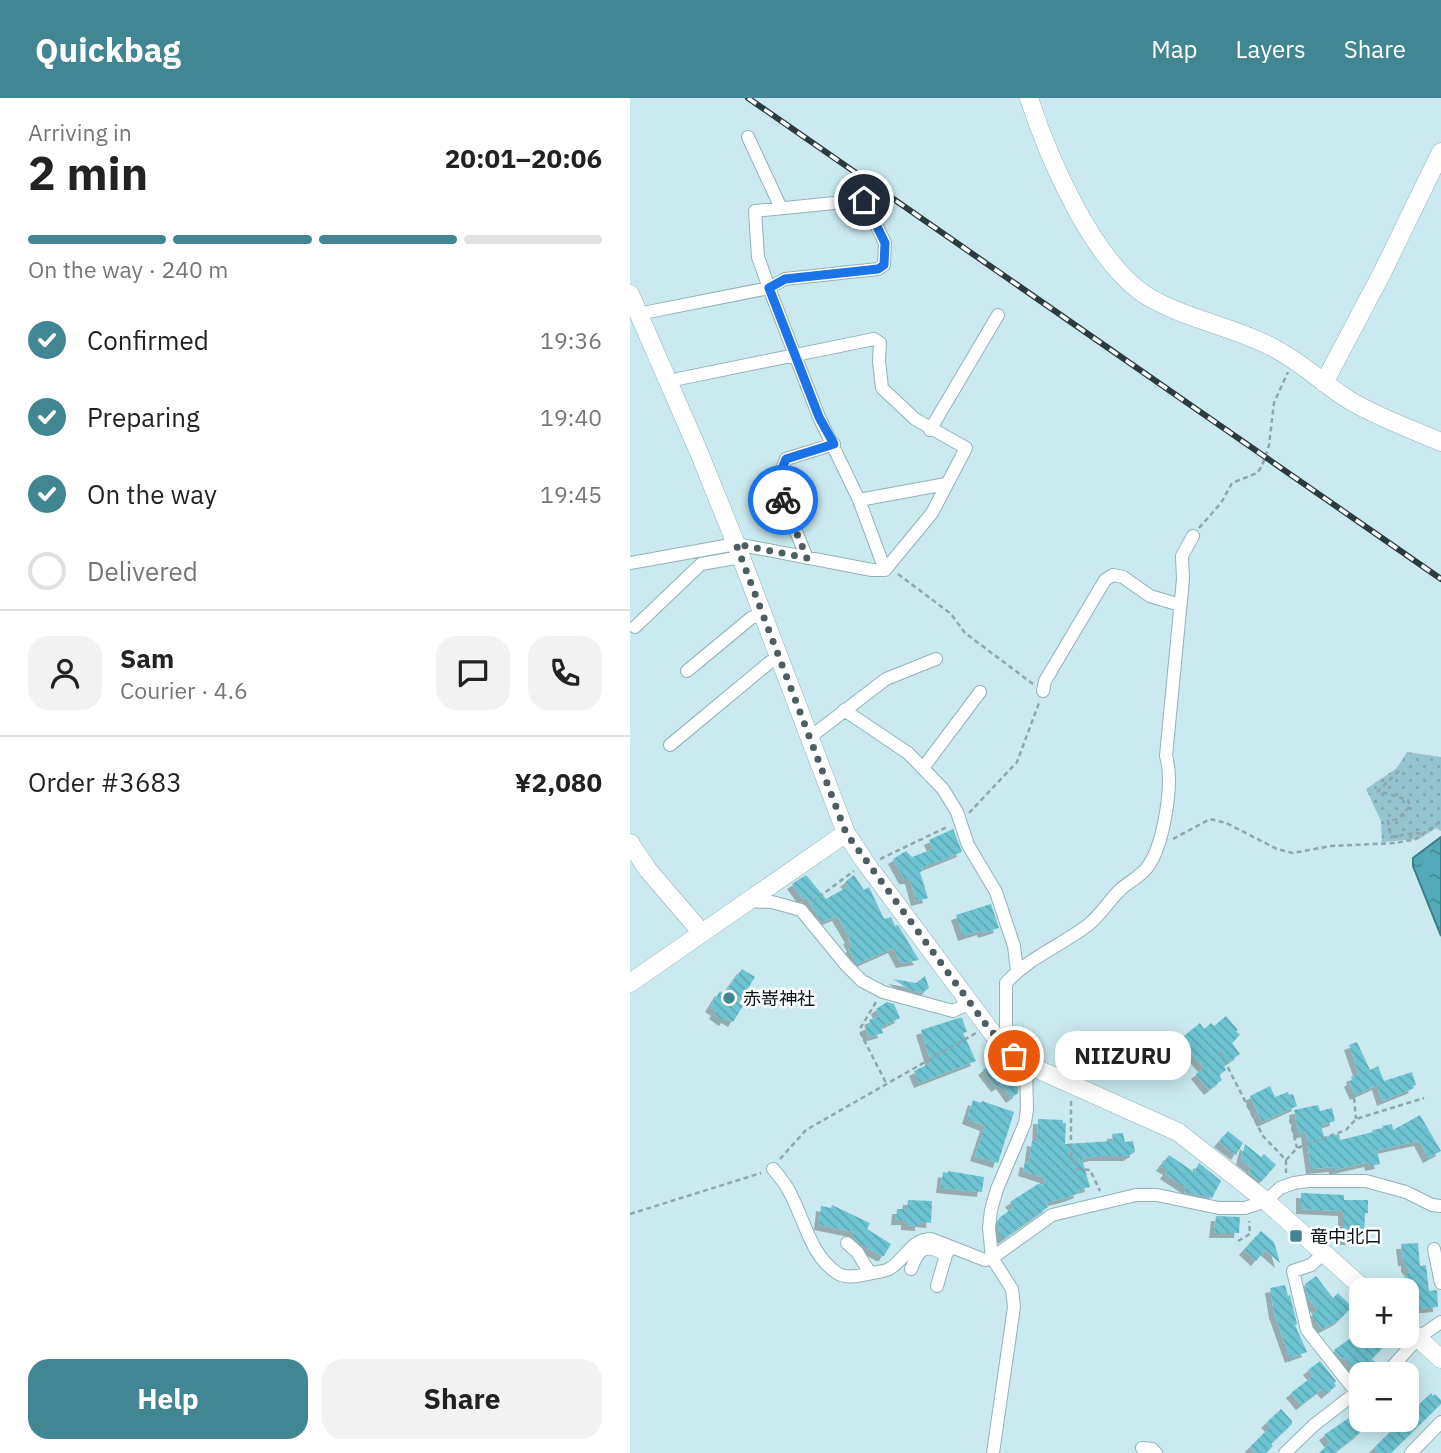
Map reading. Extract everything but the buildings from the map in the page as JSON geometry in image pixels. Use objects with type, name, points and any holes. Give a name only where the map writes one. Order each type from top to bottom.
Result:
[{"type":"street","points":[[1029,98],[1040,132],[1070,196],[1102,249],[1130,284],[1169,307],[1245,334],[1295,360],[1352,402],[1441,442]]},
{"type":"street","points":[[748,137],[781,208]]},
{"type":"street","points":[[1324,383],[1441,152]]},
{"type":"street","points":[[638,314],[769,288],[785,279],[878,269],[884,265],[885,243],[864,200],[755,211],[758,257],[769,288],[819,417],[859,499],[886,570]]},
{"type":"street","points":[[630,294],[738,550],[846,833],[867,864],[1006,1048],[1026,1064],[1178,1132],[1266,1201],[1352,1278]]},
{"type":"street","points":[[930,430],[998,315]]},
{"type":"street","points":[[669,384],[678,379],[874,339],[880,343],[882,388],[930,430],[966,447],[932,513],[886,570]]},
{"type":"street","points":[[807,558],[776,483],[786,459],[834,444]]},
{"type":"street","points":[[859,499],[946,484]]},
{"type":"street","points":[[1006,1048],[1006,983],[1017,971],[1089,925],[1121,889],[1140,876],[1158,846],[1167,799],[1166,756],[1183,579],[1182,556],[1193,536]]},
{"type":"street","points":[[635,627],[701,564],[738,550]]},
{"type":"street","points":[[630,563],[738,550],[886,570]]},
{"type":"street","points":[[1042,691],[1045,681],[1105,580],[1113,575],[1123,577],[1150,596],[1180,605]]},
{"type":"street","points":[[687,671],[751,618],[762,614]]},
{"type":"street","points":[[670,745],[770,662],[779,659]]},
{"type":"street","points":[[809,738],[886,679],[936,659]]},
{"type":"street","points":[[923,768],[981,692]]},
{"type":"street","points":[[844,710],[892,742],[943,789],[968,845],[996,892],[1014,946],[1017,971]]},
{"type":"street","points":[[630,982],[846,833]]},
{"type":"street","points":[[630,843],[648,870],[702,933]]},
{"type":"street","points":[[747,901],[772,902],[801,910],[846,965],[862,981],[883,992],[953,1011],[970,1003]]},
{"type":"street","points":[[993,1453],[1014,1307],[1012,1289],[992,1258],[989,1228],[991,1210],[1025,1124],[1026,1064]]},
{"type":"street","points":[[773,1169],[789,1191],[800,1219],[821,1258],[838,1274],[846,1276],[870,1273],[892,1267],[912,1246],[924,1239],[931,1239],[948,1251]]},
{"type":"street","points":[[911,1269],[918,1253],[930,1248],[985,1260],[992,1258],[1052,1215],[1136,1195],[1157,1195],[1219,1208],[1245,1208],[1266,1201],[1280,1188],[1294,1183],[1366,1181],[1406,1192],[1432,1205],[1441,1206]]},
{"type":"street","points":[[847,1243],[857,1252],[870,1273]]},
{"type":"street","points":[[1434,1249],[1441,1283]]},
{"type":"street","points":[[937,1286],[948,1251]]},
{"type":"street","points":[[1324,1253],[1311,1265],[1293,1271],[1307,1329],[1349,1378]]},
{"type":"street","points":[[1419,1331],[1441,1322]]},
{"type":"street","points":[[1419,1339],[1441,1359]]},
{"type":"street","points":[[1285,1453],[1314,1424],[1349,1398]]},
{"type":"street","points":[[1411,1453],[1441,1422]]},
{"type":"street","points":[[1142,1448],[1152,1449],[1156,1453]]},
{"type":"path","points":[[1193,536],[1221,503],[1232,483],[1257,473],[1262,466],[1269,445],[1274,404],[1295,360]]},
{"type":"path","points":[[801,910],[867,864],[960,822],[1017,762],[1042,691],[965,633],[951,614],[906,579],[894,570],[886,570]]},
{"type":"path","points":[[1399,771],[1378,791],[1408,800],[1410,806],[1398,819],[1388,821],[1391,837],[1423,834]]},
{"type":"path","points":[[1158,846],[1210,819],[1226,823],[1277,849],[1293,853],[1331,846],[1380,845],[1416,839],[1441,821]]},
{"type":"path","points":[[883,992],[861,1027],[861,1034],[886,1083]]},
{"type":"path","points":[[630,1214],[773,1169],[806,1129],[987,1026]]},
{"type":"path","points":[[1220,1052],[1263,1136],[1286,1160]]},
{"type":"path","points":[[1071,1084],[1072,1160],[1078,1168],[1090,1170],[1107,1203]]},
{"type":"path","points":[[1354,1098],[1356,1119]]},
{"type":"path","points":[[1286,1175],[1286,1160],[1297,1148],[1346,1130],[1356,1119],[1424,1098]]},
{"type":"path","points":[[1290,1119],[1297,1148]]},
{"type":"path","points":[[1238,1241],[1250,1234],[1245,1208]]},
{"type":"shaded area","points":[[1407,752],[1441,757],[1441,831],[1436,828],[1419,839],[1382,842],[1381,821],[1366,789],[1397,768]]},
{"type":"water","points":[[1441,837],[1441,936],[1413,866],[1413,858]]},
{"type":"railway","points":[[748,98],[1441,579]]},
{"type":"way so far","points":[[783,500],[807,558],[736,544],[846,833],[996,1038],[1014,1056]]},
{"type":"place","name":"赤嵜神社","points":[[729,998]]},
{"type":"place","name":"NIIZURU","points":[[1014,1056]]},
{"type":"place","name":"竜中北口","points":[[1296,1236]]},
{"type":"route","points":[[783,500],[776,483],[786,459],[834,444],[819,417],[769,288],[785,279],[878,269],[884,265],[885,243],[864,200]]}]
